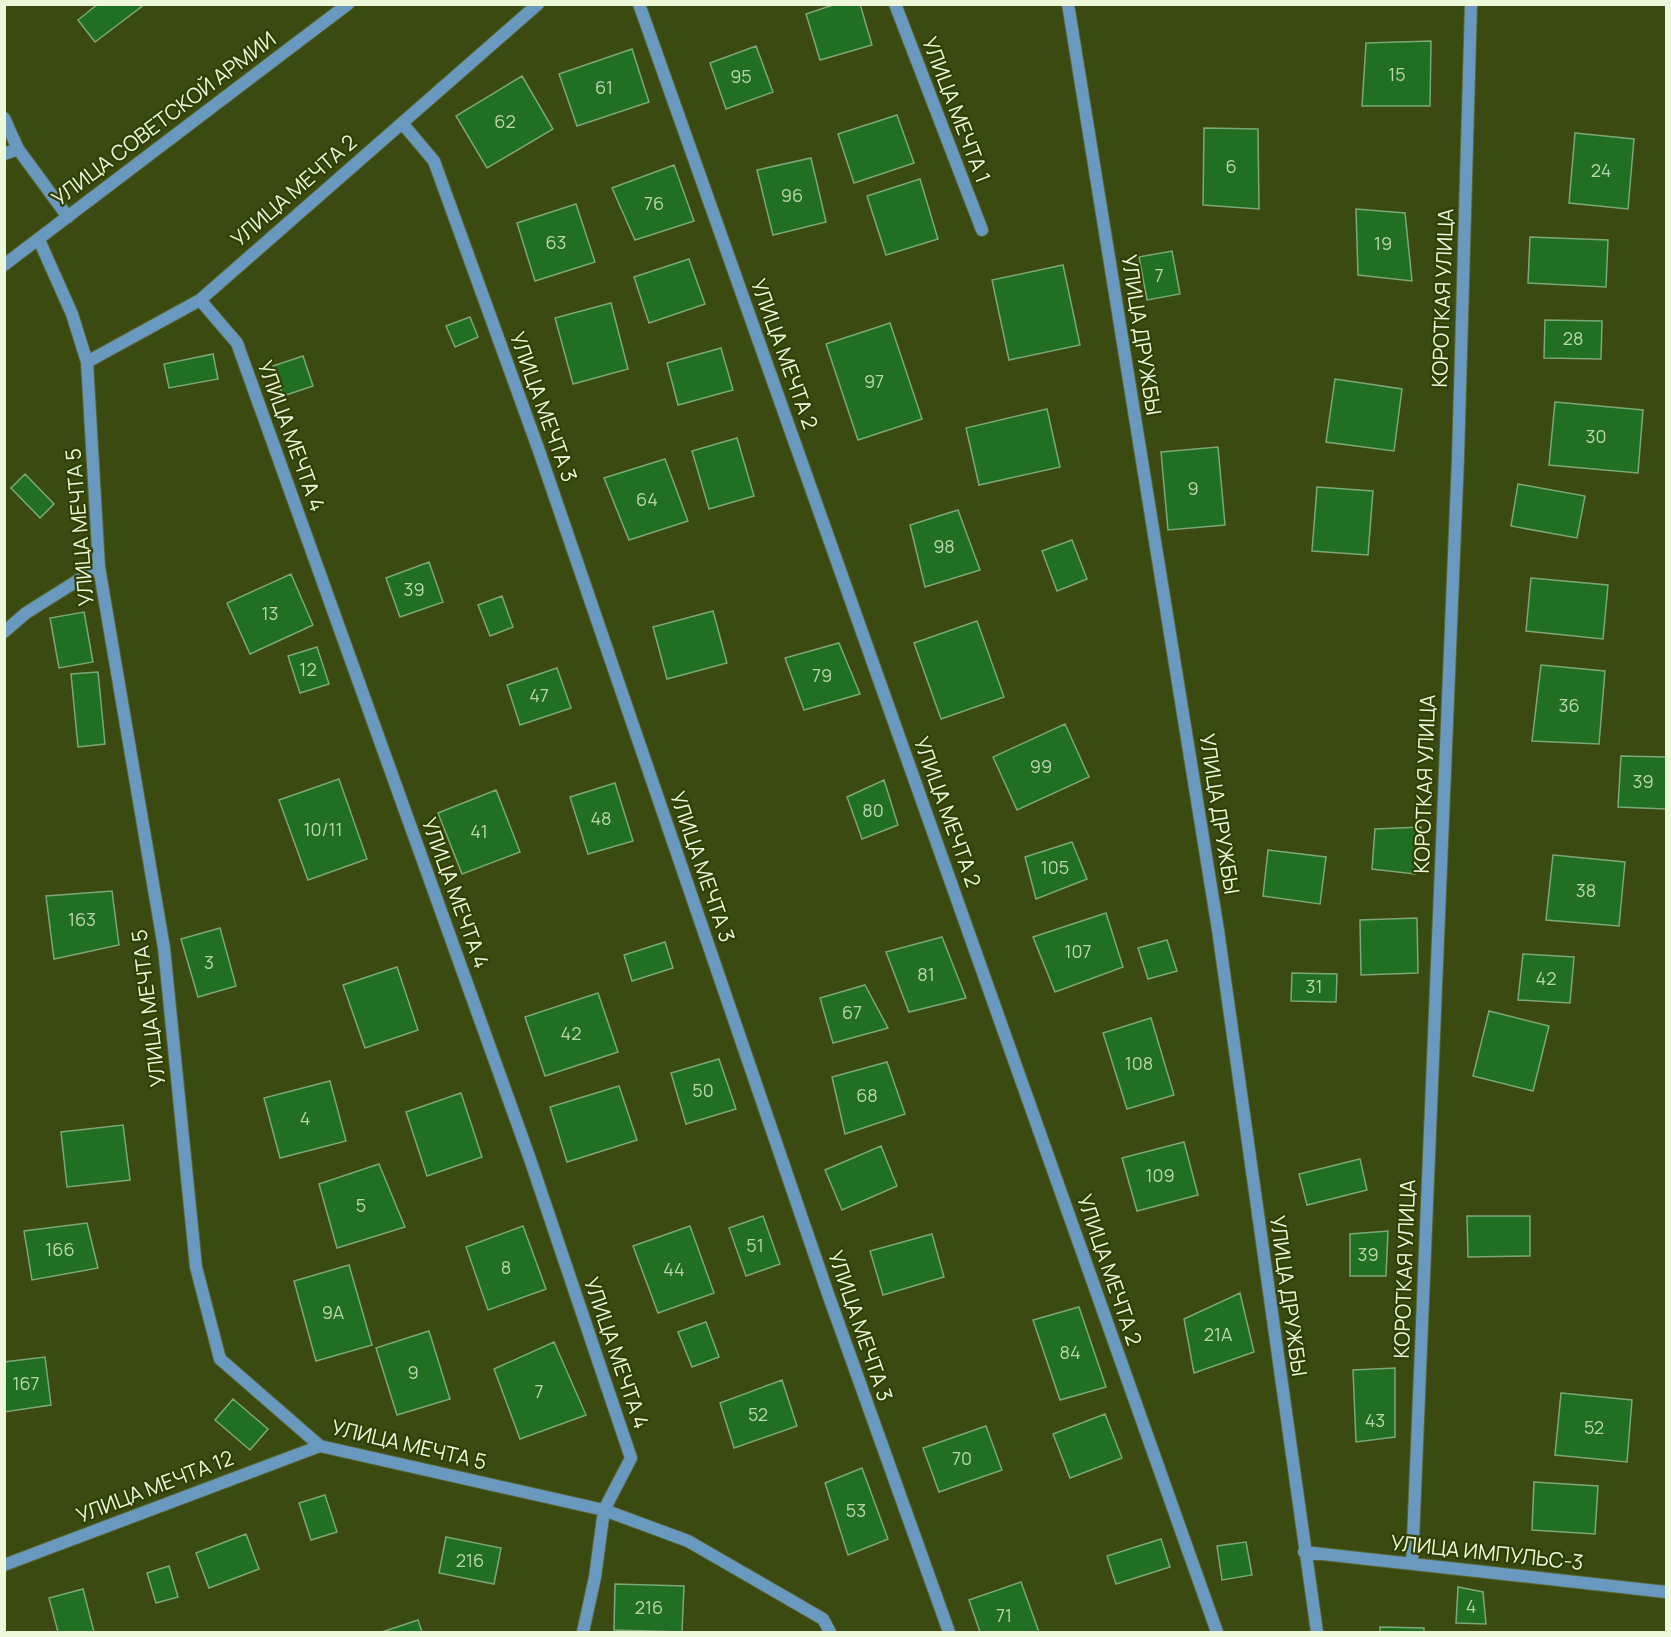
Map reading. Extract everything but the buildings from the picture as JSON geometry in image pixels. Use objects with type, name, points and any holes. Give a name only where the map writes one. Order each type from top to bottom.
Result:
[{"type":"street","name":"УЛИЦА СОВЕТСКОЙ АРМИИ","points":[[4,265],[348,4]]},
{"type":"street","name":"УЛИЦА МЕЧТА 2","points":[[87,362],[200,300],[538,4]]},
{"type":"street","name":"УЛИЦА МЕЧТА 2","points":[[639,4],[1217,1632]]},
{"type":"street","name":"УЛИЦА МЕЧТА 1","points":[[895,4],[982,230]]},
{"type":"street","name":"УЛИЦА ДРУЖБЫ","points":[[1068,4],[1218,930],[1317,1632]]},
{"type":"street","name":"КОРОТКАЯ УЛИЦА","points":[[1412,1564],[1457,482],[1472,4]]},
{"type":"street","points":[[4,118],[18,149],[68,217]]},
{"type":"street","name":"УЛИЦА МЕЧТА 3","points":[[402,123],[434,161],[438,172],[538,448],[828,1294],[949,1632]]},
{"type":"street","points":[[4,154],[18,149]]},
{"type":"street","name":"УЛИЦА МЕЧТА 5","points":[[39,240],[72,314],[87,362],[99,567],[164,948],[195,1255],[220,1359],[320,1446],[604,1510]]},
{"type":"street","name":"УЛИЦА МЕЧТА 4","points":[[200,300],[237,343],[530,1159],[631,1458],[604,1510],[595,1577],[583,1632]]},
{"type":"street","points":[[4,632],[26,613],[99,567]]},
{"type":"street","name":"УЛИЦА МЕЧТА 12","points":[[4,1565],[320,1446]]},
{"type":"street","points":[[604,1510],[688,1540],[823,1619],[830,1632]]},
{"type":"street","name":"УЛИЦА ИМПУЛЬС-3","points":[[1304,1552],[1666,1592]]}]
